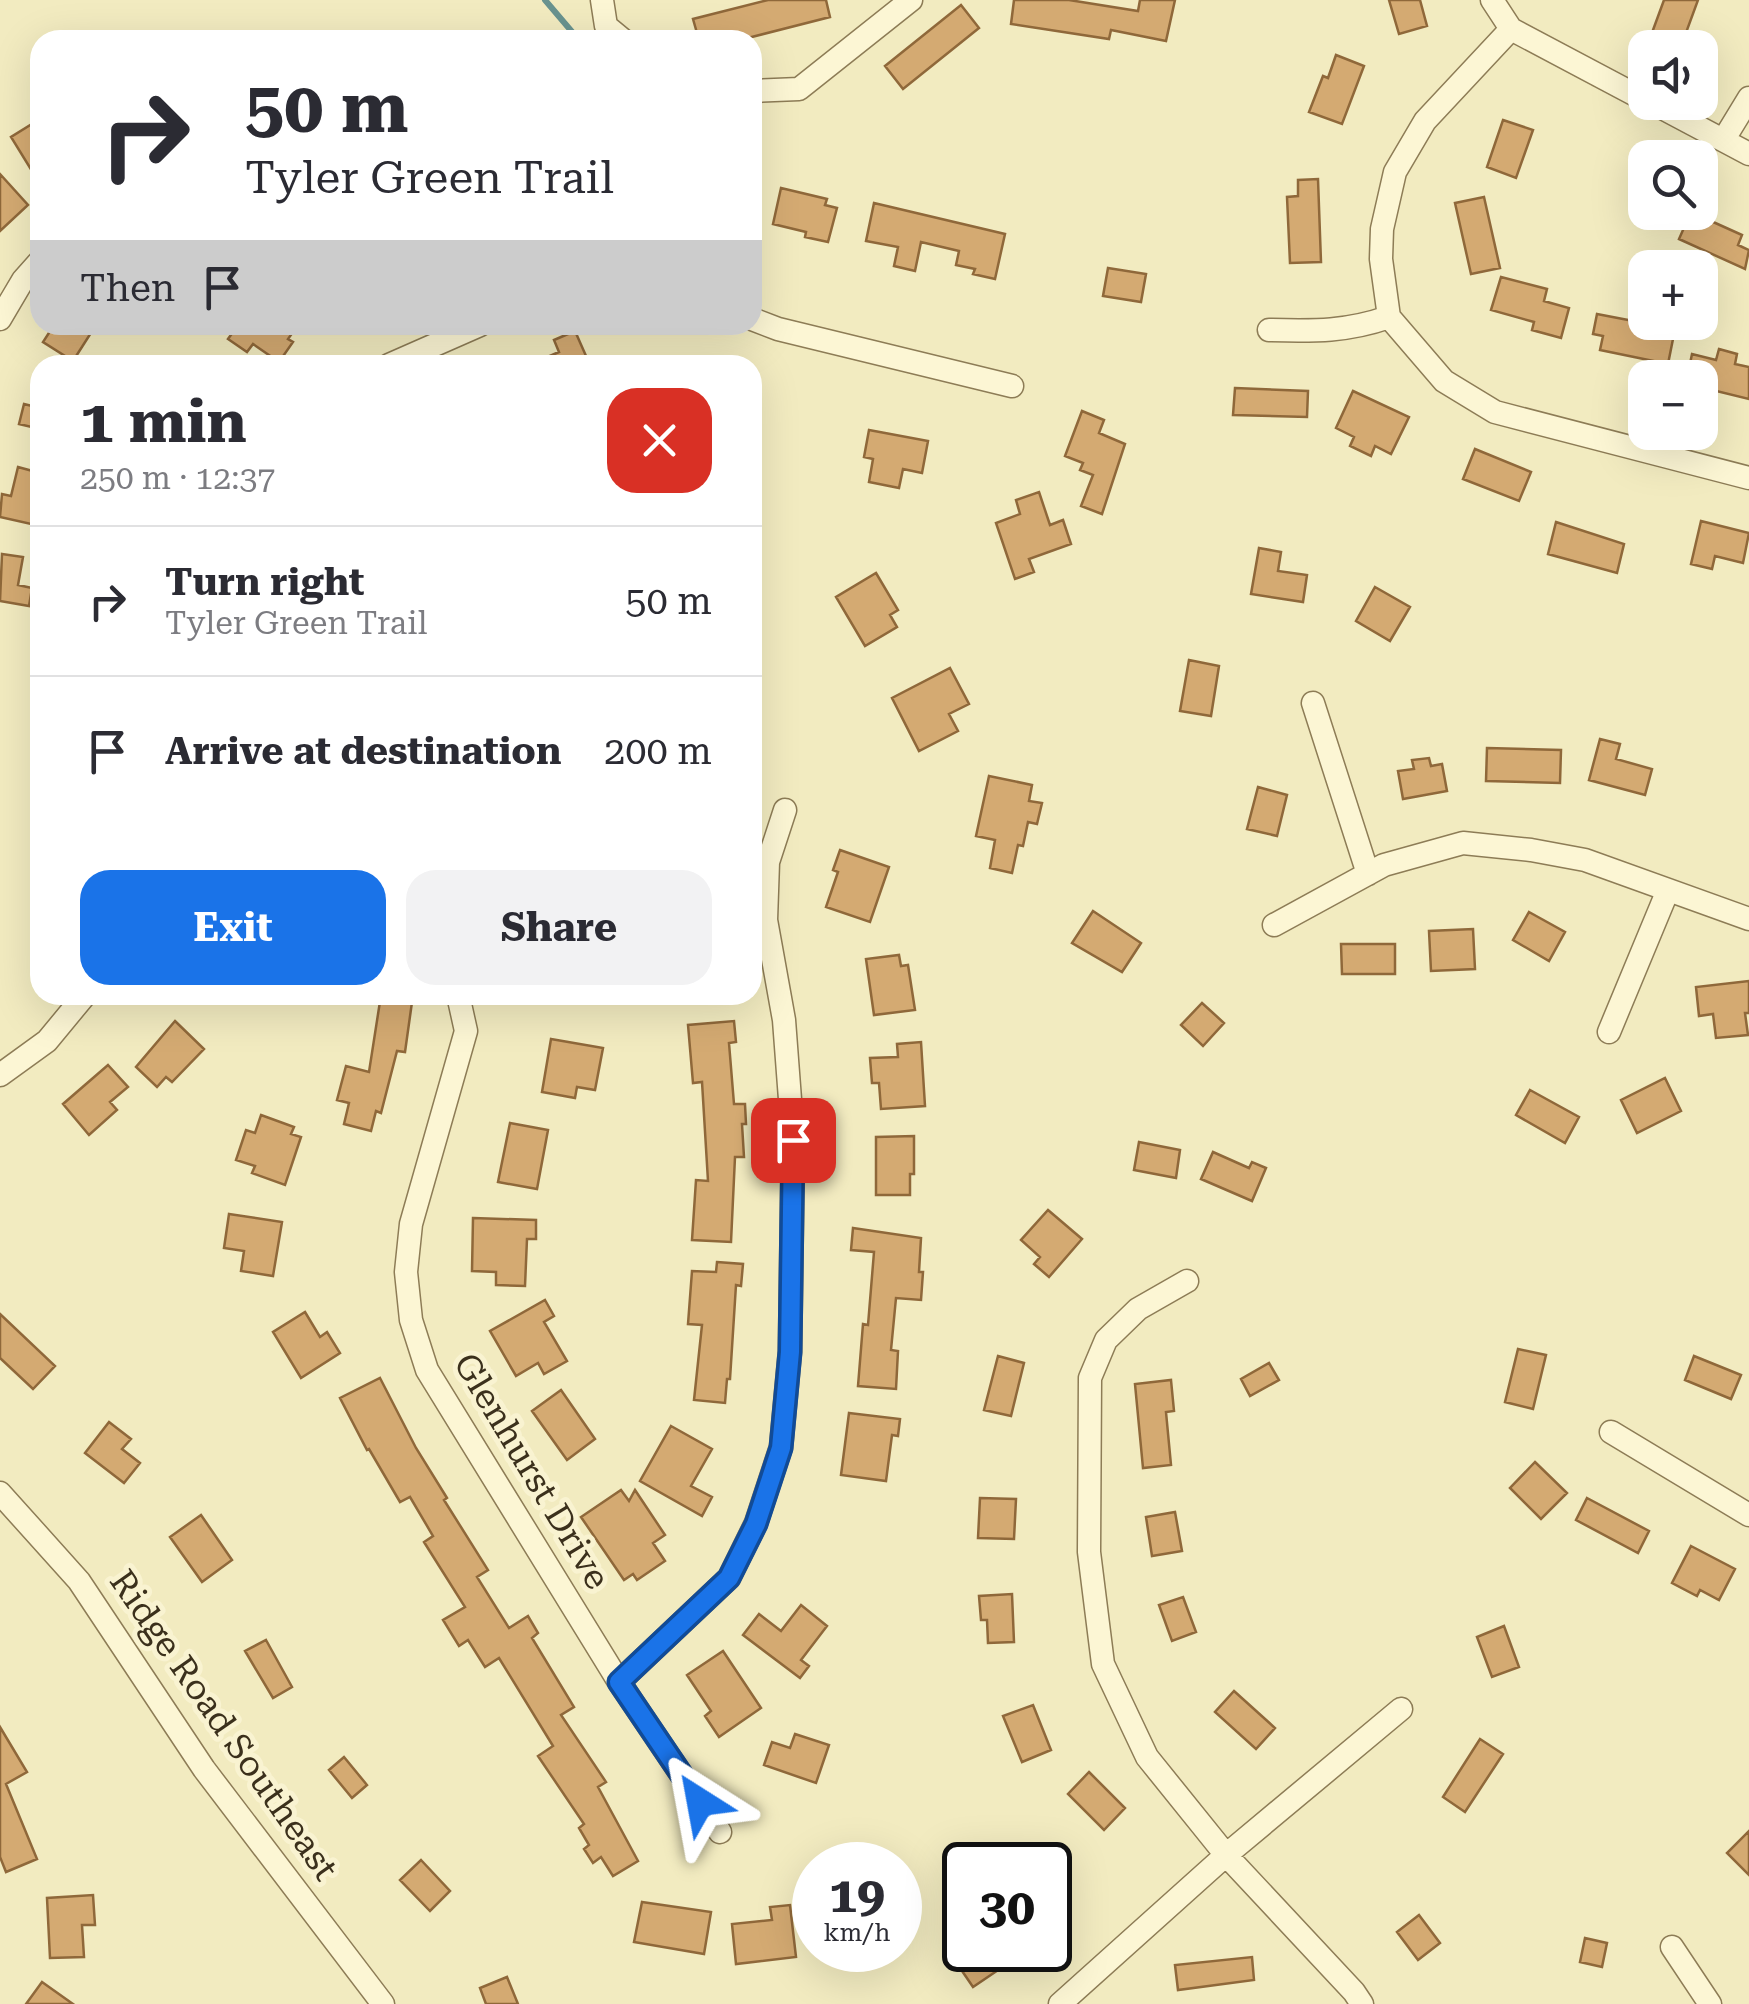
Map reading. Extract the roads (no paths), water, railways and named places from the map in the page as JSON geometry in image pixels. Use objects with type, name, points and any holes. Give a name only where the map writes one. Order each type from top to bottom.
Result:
[{"type":"street","points":[[602,0],[606,26],[611,30]]},
{"type":"street","points":[[762,91],[799,90],[911,0]]},
{"type":"street","points":[[1492,0],[1511,29],[1628,90]]},
{"type":"street","points":[[1511,29],[1425,121],[1395,172],[1382,229],[1380,258],[1390,317],[1444,381],[1495,412],[1749,478]]},
{"type":"street","points":[[1724,139],[1749,98]]},
{"type":"street","points":[[1686,120],[1749,154]]},
{"type":"street","points":[[0,319],[30,273]]},
{"type":"street","points":[[1268,330],[1332,331],[1390,317]]},
{"type":"street","points":[[762,323],[1012,386]]},
{"type":"street","points":[[412,355],[457,335]]},
{"type":"street","points":[[1313,703],[1368,874]]},
{"type":"street","points":[[619,1682],[729,1578],[756,1524],[781,1448],[790,1352],[793,1140],[784,1020],[766,920],[768,862],[785,810]]},
{"type":"street","points":[[1274,925],[1384,865],[1463,843],[1584,860],[1749,919]]},
{"type":"street","points":[[1609,1032],[1668,890]]},
{"type":"street","points":[[0,1075],[47,1041],[77,1005]]},
{"type":"street","name":"Glenhurst Drive","points":[[460,1005],[466,1031],[411,1224],[406,1272],[411,1320],[428,1370],[619,1682],[720,1832]]},
{"type":"street","points":[[1187,1281],[1138,1310],[1106,1340],[1090,1378],[1089,1552],[1102,1664],[1147,1757],[1226,1855],[1362,2004]]},
{"type":"street","points":[[1611,1432],[1749,1515]]},
{"type":"street","name":"Ridge Road Southeast","points":[[0,1494],[79,1581],[192,1753],[383,2004]]},
{"type":"street","points":[[1060,2004],[1226,1855],[1402,1709]]},
{"type":"street","points":[[1672,1947],[1710,2004]]},
{"type":"waterway","points":[[545,0],[570,30]]}]
